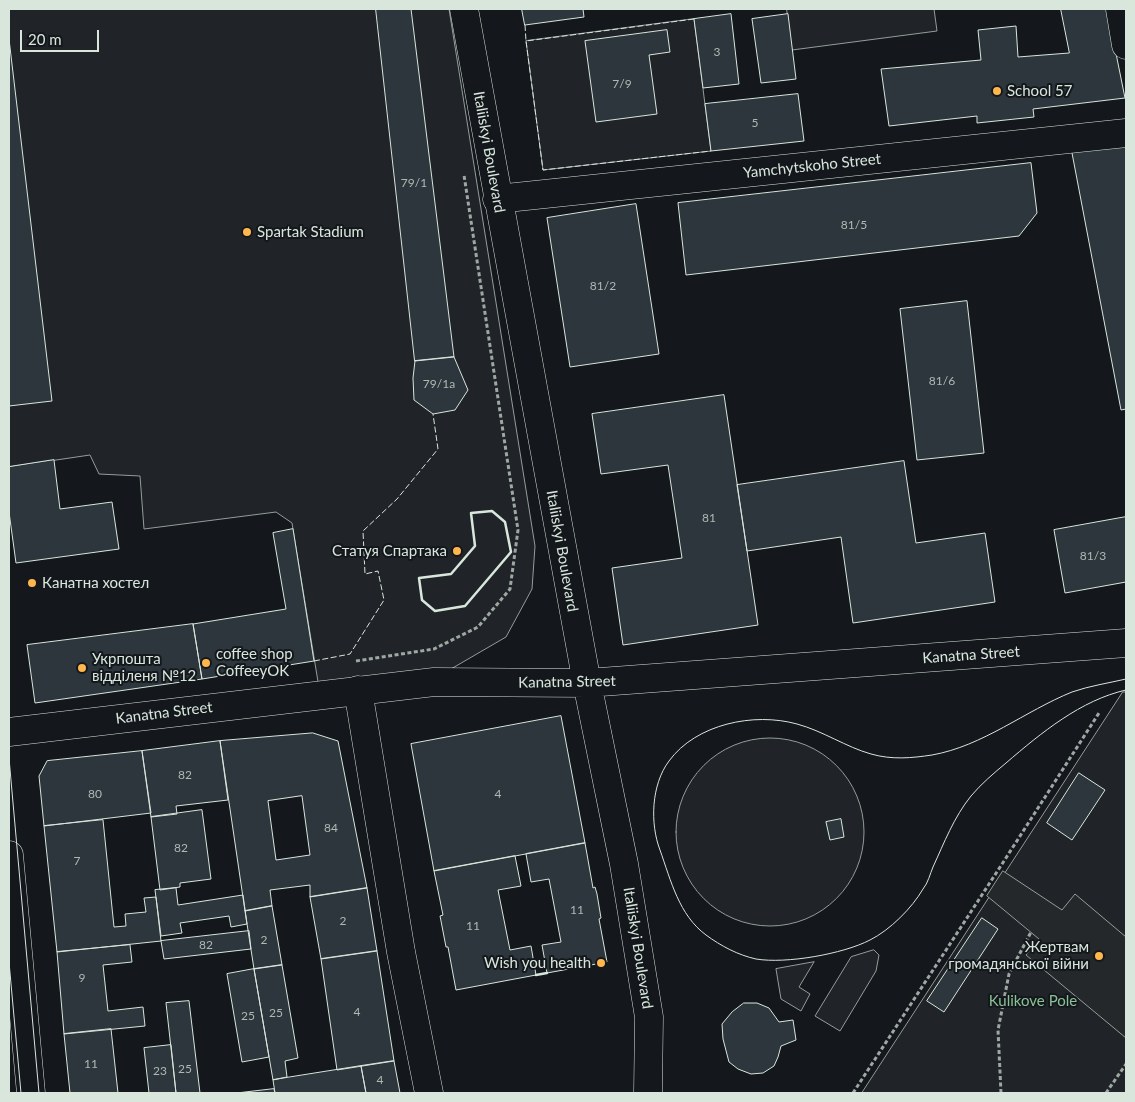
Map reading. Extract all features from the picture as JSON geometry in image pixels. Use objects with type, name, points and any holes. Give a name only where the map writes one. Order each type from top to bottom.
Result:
[{"type":"main road","name":"Italiiskyi Boulevard","points":[[464,9],[497,199],[587,683],[624,864],[649,1017],[648,1093]]},
{"type":"main road","points":[[1120,9],[1126,45]]},
{"type":"main road","name":"Yamchytskoho Street","points":[[497,199],[1126,133]]},
{"type":"main road","name":"Kanatna Street","points":[[9,732],[434,682],[587,683],[1126,643]]},
{"type":"main road","points":[[358,690],[398,940],[429,1093]]},
{"type":"main road","points":[[9,855],[30,1093]]},
{"type":"path","points":[[355,661],[434,649],[478,627],[510,589],[518,530],[463,166]]},
{"type":"path","points":[[853,1093],[1099,713]]},
{"type":"path","points":[[1001,1093],[998,1030],[1009,974],[1031,932]]},
{"type":"path","points":[[1106,1093],[1126,1064]]},
{"type":"green space","name":"Spartak Stadium","points":[[9,9],[449,9],[535,546],[532,589],[506,637],[432,680],[320,694],[292,523],[276,512],[144,529],[140,476],[99,474],[90,455],[9,467]]},
{"type":"green space","points":[[787,9],[934,9],[937,31],[792,50]]},
{"type":"green space","points":[[694,19],[711,151],[543,170],[526,41]]},
{"type":"green space","name":"Kulikove Pole","points":[[1123,692],[1126,692],[1126,1093],[862,1093]]},
{"type":"green space","points":[[779,738],[788,739],[815,749],[837,765],[849,780],[857,796],[863,814],[863,850],[857,868],[849,884],[837,899],[822,911],[806,919],[788,925],[761,926],[752,925],[725,915],[710,905],[697,892],[687,877],[677,850],[676,823],[677,814],[687,787],[697,772],[710,759],[725,749],[752,739]]},
{"type":"green space","points":[[874,950],[879,955],[876,971],[840,1031],[815,1016],[851,957]]},
{"type":"green space","points":[[814,962],[799,987],[810,994],[801,1011],[781,999],[776,969]]},
{"type":"shaded area","points":[[1003,871],[1062,910],[1075,894],[1126,937],[1126,1038],[1026,955],[1039,939],[987,896]]},
{"type":"building","points":[[376,9],[411,9],[454,357],[415,361]]},
{"type":"building","points":[[522,9],[583,9],[584,17],[525,25]]},
{"type":"building","points":[[1061,9],[1107,9],[1125,98],[1033,109],[1034,117],[977,123],[977,116],[889,126],[881,69],[981,60],[978,30],[1016,26],[1018,57],[1069,53]]},
{"type":"building","points":[[731,14],[739,84],[703,88],[694,19]]},
{"type":"building","points":[[788,14],[796,79],[761,83],[752,19]]},
{"type":"building","points":[[667,30],[670,52],[649,55],[657,114],[596,122],[585,41]]},
{"type":"building","points":[[9,39],[52,401],[9,406]]},
{"type":"building","points":[[798,94],[804,141],[711,151],[705,104]]},
{"type":"building","points":[[1126,143],[1126,409],[1121,410],[1072,153]]},
{"type":"building","points":[[1031,163],[1037,213],[1019,236],[686,275],[678,203]]},
{"type":"building","points":[[636,204],[659,354],[570,367],[547,218]]},
{"type":"building","points":[[967,301],[984,453],[917,460],[900,309]]},
{"type":"building","points":[[454,357],[468,390],[455,410],[433,414],[414,400],[413,378],[415,361]]},
{"type":"building","points":[[724,395],[758,625],[623,645],[612,568],[682,558],[668,465],[601,474],[592,414]]},
{"type":"building","points":[[54,460],[60,509],[112,502],[119,549],[16,563],[9,512],[9,467]]},
{"type":"building","points":[[904,461],[916,543],[985,533],[995,602],[853,623],[841,537],[747,551],[737,485]]},
{"type":"building","points":[[1126,517],[1126,582],[1065,593],[1054,530]]},
{"type":"building","points":[[293,529],[314,661],[202,679],[193,624],[286,609],[273,533]]},
{"type":"building","points":[[193,624],[202,679],[35,703],[27,645]]},
{"type":"building","points":[[561,716],[585,843],[434,871],[411,744]]},
{"type":"building","points":[[313,733],[338,741],[367,888],[310,897],[310,885],[270,890],[272,906],[245,911],[220,741]],"holes":[[[302,796],[310,855],[276,860],[268,801]]]},
{"type":"building","points":[[220,741],[228,800],[176,806],[177,814],[151,817],[142,751]]},
{"type":"building","points":[[142,751],[151,813],[44,826],[39,776],[47,761]]},
{"type":"building","points":[[1079,773],[1105,790],[1072,840],[1047,823]]},
{"type":"building","points":[[202,810],[211,879],[180,883],[180,887],[160,890],[151,817]]},
{"type":"building","points":[[841,819],[844,837],[830,840],[826,822]]},
{"type":"building","points":[[103,820],[114,927],[126,926],[125,914],[146,912],[144,898],[156,897],[161,941],[57,952],[44,826]]},
{"type":"building","points":[[585,843],[593,888],[595,887],[597,894],[601,918],[599,919],[607,962],[547,973],[542,945],[561,942],[549,879],[531,882],[526,854]]},
{"type":"building","points":[[515,856],[521,886],[498,890],[510,950],[531,946],[536,975],[456,990],[440,916],[443,915],[434,871]]},
{"type":"building","points":[[176,888],[178,905],[243,895],[247,924],[231,927],[229,916],[180,923],[182,933],[161,936],[155,890]]},
{"type":"building","points":[[367,888],[377,951],[321,959],[310,897]]},
{"type":"building","points":[[272,906],[282,965],[254,969],[245,911]]},
{"type":"building","points":[[982,918],[998,929],[944,1012],[927,1001]]},
{"type":"building","points":[[249,931],[251,949],[164,959],[161,941]]},
{"type":"building","points":[[130,945],[132,962],[103,965],[108,1011],[143,1007],[145,1026],[64,1034],[57,952]]},
{"type":"building","points":[[377,951],[394,1061],[337,1070],[321,959]]},
{"type":"building","points":[[282,965],[298,1058],[285,1061],[287,1077],[273,1080],[254,969]]},
{"type":"building","points":[[254,969],[269,1057],[242,1062],[227,974]]},
{"type":"building","points":[[189,1001],[200,1093],[176,1093],[166,1003]]},
{"type":"building","points":[[744,1003],[757,1003],[769,1008],[779,1022],[793,1020],[796,1040],[781,1046],[774,1066],[763,1073],[751,1074],[738,1069],[729,1062],[723,1039],[722,1024],[732,1012]]},
{"type":"building","points":[[111,1029],[118,1093],[70,1093],[64,1034]]},
{"type":"building","points":[[171,1045],[176,1093],[149,1093],[144,1048]]},
{"type":"building","points":[[394,1061],[400,1093],[366,1093],[361,1066]]},
{"type":"building","points":[[361,1066],[366,1093],[275,1093],[273,1080]]},
{"type":"building","points":[[274,1089],[275,1093],[237,1093]]},
{"type":"tram line","points":[[1126,679],[1072,692],[969,744],[932,755],[909,758],[894,758],[871,754],[807,727],[780,721],[745,721],[727,724],[710,730],[680,748],[663,771],[656,793],[654,817],[657,840],[677,897],[689,918],[706,935],[730,950],[756,959],[783,960],[814,957],[845,950],[870,940],[893,924],[907,911],[918,896],[926,884],[954,821],[971,796],[983,783],[1033,740],[1062,719],[1093,701],[1126,690]]},
{"type":"tram line","points":[[9,758],[39,1093]]},
{"type":"tram line","points":[[9,962],[21,1093]]},
{"type":"fence","points":[[694,19],[526,41],[543,170],[711,151]]},
{"type":"fence","points":[[525,25],[526,41]]},
{"type":"fence","points":[[314,661],[350,654],[384,600],[378,571],[365,574],[363,531],[397,499],[438,449],[433,414]]},
{"type":"wall","points":[[492,511],[505,522],[511,552],[465,606],[435,611],[422,600],[419,578],[451,574],[475,546],[471,513],[492,511]]},
{"type":"wall","points":[[536,975],[547,973]]},
{"type":"place","name":"School 57","points":[[997,91]]},
{"type":"place","name":"Spartak Stadium","points":[[247,232]]},
{"type":"place","name":"Статуя Спартака","points":[[457,551]]},
{"type":"place","name":"Канатна хостел","points":[[32,583]]},
{"type":"place","name":"coffee shop CoffeeyOK","points":[[206,663]]},
{"type":"place","name":"Укрпошта відділеня №12","points":[[82,668]]},
{"type":"place","name":"Жертвам громадянської війни","points":[[1099,956]]},
{"type":"place","name":"Wish you health","points":[[601,963]]}]
